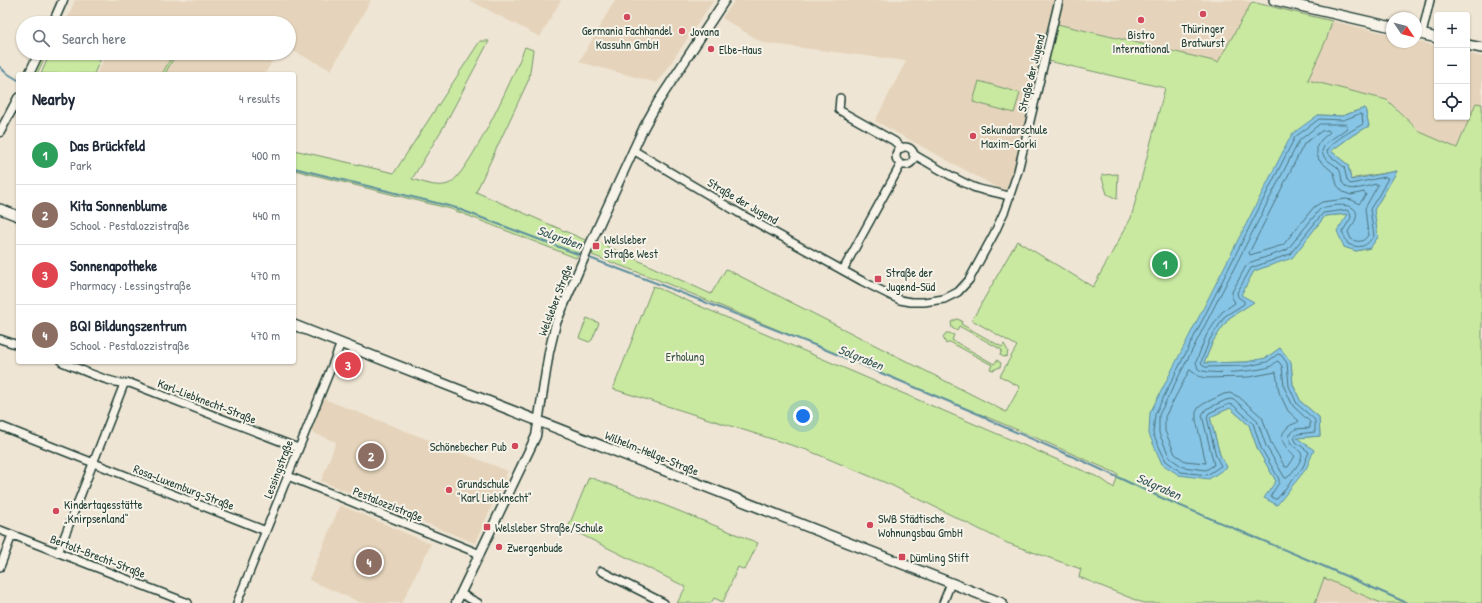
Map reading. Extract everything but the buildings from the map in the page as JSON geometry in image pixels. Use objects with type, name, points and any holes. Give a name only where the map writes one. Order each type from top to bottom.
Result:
[{"type":"main road","points":[[1274,0],[1296,2],[1386,25]]},
{"type":"main road","points":[[1422,34],[1434,37]]},
{"type":"main road","points":[[1470,45],[1482,48]]},
{"type":"main road","points":[[0,209],[16,215]]},
{"type":"main road","name":"Wilhelm-Hellge-Straße","points":[[296,326],[1002,603]]},
{"type":"street","points":[[56,16],[63,0]]},
{"type":"street","name":"Welsleber Straße","points":[[456,603],[532,448],[539,421],[549,352],[556,323],[584,257],[633,150],[658,102],[725,0]]},
{"type":"street","name":"Straße der Jugend","points":[[633,150],[739,212],[900,300],[924,302],[944,299],[958,292],[969,280],[996,232],[1010,197],[1018,171],[1060,0]]},
{"type":"street","points":[[1422,24],[1430,0]]},
{"type":"street","points":[[30,72],[36,60]]},
{"type":"street","points":[[840,98],[839,110],[894,141],[902,148],[910,149],[913,154],[971,186],[982,190],[999,192],[1010,197]]},
{"type":"street","points":[[0,132],[16,102]]},
{"type":"street","points":[[901,164],[896,156],[898,151],[902,148]]},
{"type":"street","points":[[901,164],[910,163],[913,154]]},
{"type":"street","points":[[843,270],[901,164]]},
{"type":"street","points":[[0,338],[16,344]]},
{"type":"street","name":"Lessingstraße","points":[[237,603],[341,343]]},
{"type":"street","name":"Karl-Liebknecht-Straße","points":[[67,364],[108,380],[124,384],[130,383],[298,448]]},
{"type":"street","points":[[58,553],[124,384]]},
{"type":"street","name":"Rosa-Luxemburg-Straße","points":[[0,426],[266,531]]},
{"type":"street","name":"Pestalozzistraße","points":[[288,476],[480,554]]},
{"type":"street","name":"Bertolt-Brecht-Straße","points":[[0,530],[188,603]]},
{"type":"street","points":[[0,566],[12,535]]},
{"type":"street","points":[[601,571],[664,603]]},
{"type":"street","points":[[943,603],[951,583]]},
{"type":"street","points":[[461,594],[478,603]]},
{"type":"shaded area","points":[[75,0],[371,0],[331,70],[296,52],[296,16],[68,16]]},
{"type":"shaded area","points":[[469,0],[561,0],[540,37]]},
{"type":"shaded area","points":[[615,0],[714,0],[657,83],[579,62]]},
{"type":"shaded area","points":[[735,0],[1242,0],[1252,2],[1218,62],[1053,23],[1009,194],[875,121],[906,61],[763,43],[722,18]]},
{"type":"shaded area","points":[[1332,21],[1386,34],[1386,48],[1422,48],[1422,42],[1434,45],[1434,120],[1469,120],[1457,148],[1420,132],[1387,100],[1307,80],[1327,38]]},
{"type":"shaded area","points":[[1470,54],[1482,57],[1482,104],[1476,103],[1470,117]]},
{"type":"shaded area","points":[[103,60],[272,60],[266,72],[97,72]]},
{"type":"shaded area","points":[[324,399],[508,471],[475,543],[321,481],[336,442],[311,432]]},
{"type":"shaded area","points":[[340,505],[431,544],[402,603],[362,603],[309,580]]},
{"type":"shaded area","points":[[1324,578],[1381,603],[1315,603]]},
{"type":"green space","name":"Erholung","points":[[1252,2],[1332,21],[1327,38],[1308,80],[1387,100],[1420,132],[1457,148],[1476,103],[1482,104],[1482,603],[1381,603],[1324,578],[1315,603],[1143,603],[1079,577],[1081,569],[1007,543],[891,485],[807,450],[613,389],[653,286],[1100,478],[1114,488],[1118,474],[1025,433],[656,279],[592,255],[598,242],[711,294],[726,269],[1006,412],[1020,387],[1000,376],[1017,346],[972,320],[1017,241],[1093,287],[1131,218],[1165,88],[1044,60],[1053,23],[1218,62]],"holes":[[[1365,108],[1369,126],[1353,135],[1331,151],[1348,165],[1351,180],[1397,171],[1374,210],[1378,237],[1370,248],[1356,251],[1344,247],[1349,214],[1325,216],[1292,257],[1254,271],[1240,295],[1253,302],[1229,318],[1213,341],[1204,363],[1247,362],[1266,358],[1280,348],[1291,362],[1293,385],[1301,402],[1319,417],[1320,436],[1296,438],[1314,451],[1276,481],[1258,450],[1249,425],[1230,408],[1210,417],[1220,455],[1227,467],[1150,413],[1318,115],[1342,116]]]},
{"type":"green space","points":[[480,41],[489,41],[444,126],[412,179],[430,184],[444,185],[448,184],[457,177],[479,144],[491,122],[525,47],[533,50],[529,79],[476,192],[585,240],[576,258],[451,209],[296,170],[296,150],[394,173]]},
{"type":"green space","points":[[40,60],[44,60],[38,72],[34,72]]},
{"type":"green space","points":[[47,60],[100,60],[95,72],[42,72]]},
{"type":"green space","points":[[170,60],[172,60],[166,72],[163,72]]},
{"type":"green space","points":[[979,81],[1020,93],[1014,113],[973,102]]},
{"type":"green space","points":[[1118,174],[1117,199],[1107,194],[1102,175]]},
{"type":"green space","points":[[587,318],[599,323],[592,340],[589,342],[579,338]]},
{"type":"green space","points":[[957,319],[962,321],[961,324],[1002,347],[1004,344],[1008,351],[1007,356],[1004,357],[1000,355],[1002,350],[959,326],[957,331],[952,328],[951,322]]},
{"type":"green space","points":[[946,333],[954,335],[952,340],[994,364],[997,360],[1001,363],[1000,367],[993,370],[990,369],[992,365],[950,342],[946,344],[943,337]]},
{"type":"green space","points":[[589,477],[659,503],[758,543],[745,570],[738,567],[723,602],[714,598],[711,603],[677,603],[686,587],[568,528]]},
{"type":"water","points":[[1365,108],[1369,126],[1353,135],[1331,151],[1348,165],[1351,180],[1397,171],[1374,210],[1378,237],[1370,248],[1356,251],[1344,247],[1337,231],[1348,214],[1325,216],[1292,258],[1254,271],[1241,295],[1254,302],[1229,318],[1213,341],[1204,363],[1247,362],[1266,358],[1280,348],[1291,362],[1293,385],[1301,402],[1319,417],[1320,436],[1297,438],[1314,450],[1306,469],[1277,505],[1264,498],[1276,481],[1258,450],[1249,425],[1230,408],[1210,417],[1220,455],[1227,467],[1209,479],[1179,475],[1162,464],[1149,434],[1150,413],[1292,134],[1318,115],[1342,116]]},
{"type":"waterway","name":"Solgraben","points":[[0,67],[16,79]]},
{"type":"waterway","name":"Solgraben","points":[[296,168],[453,207],[583,256]]},
{"type":"waterway","name":"Solgraben","points":[[587,257],[817,346],[983,416],[988,420],[1085,462],[1162,498],[1407,603]]},
{"type":"place","name":"Thüringer Bratwurst","points":[[1203,14]]},
{"type":"place","name":"Germania Fachhandel Kassuhn GmbH","points":[[627,17]]},
{"type":"place","name":"Bistro International","points":[[1141,20]]},
{"type":"place","name":"Jovana","points":[[682,31]]},
{"type":"place","name":"Elbe-Haus","points":[[711,49]]},
{"type":"place","name":"Sekundarschule Maxim-Gorki","points":[[973,136]]},
{"type":"place","name":"Welsleber Straße West","points":[[596,246]]},
{"type":"place","name":"Das Brückfeld","points":[[1165,264]]},
{"type":"place","name":"Straße der Jugend-Süd","points":[[878,279]]},
{"type":"place","name":"Sonnenapotheke","points":[[348,365]]},
{"type":"place","name":"Schönebecher Pub","points":[[515,446]]},
{"type":"place","name":"Kita Sonnenblume","points":[[371,456]]},
{"type":"place","name":"Grundschule \"Karl Liebknecht\"","points":[[449,490]]},
{"type":"place","name":"Kindertagesstätte „Knirpsenland“","points":[[56,511]]},
{"type":"place","name":"SWB Städtische Wohnungsbau GmbH","points":[[870,525]]},
{"type":"place","name":"Welsleber Straße/Schule","points":[[487,527]]},
{"type":"place","name":"Zwergenbude","points":[[499,547]]},
{"type":"place","name":"Dümling Stift","points":[[902,557]]},
{"type":"place","name":"BQI Bildungszentrum","points":[[369,562]]}]
